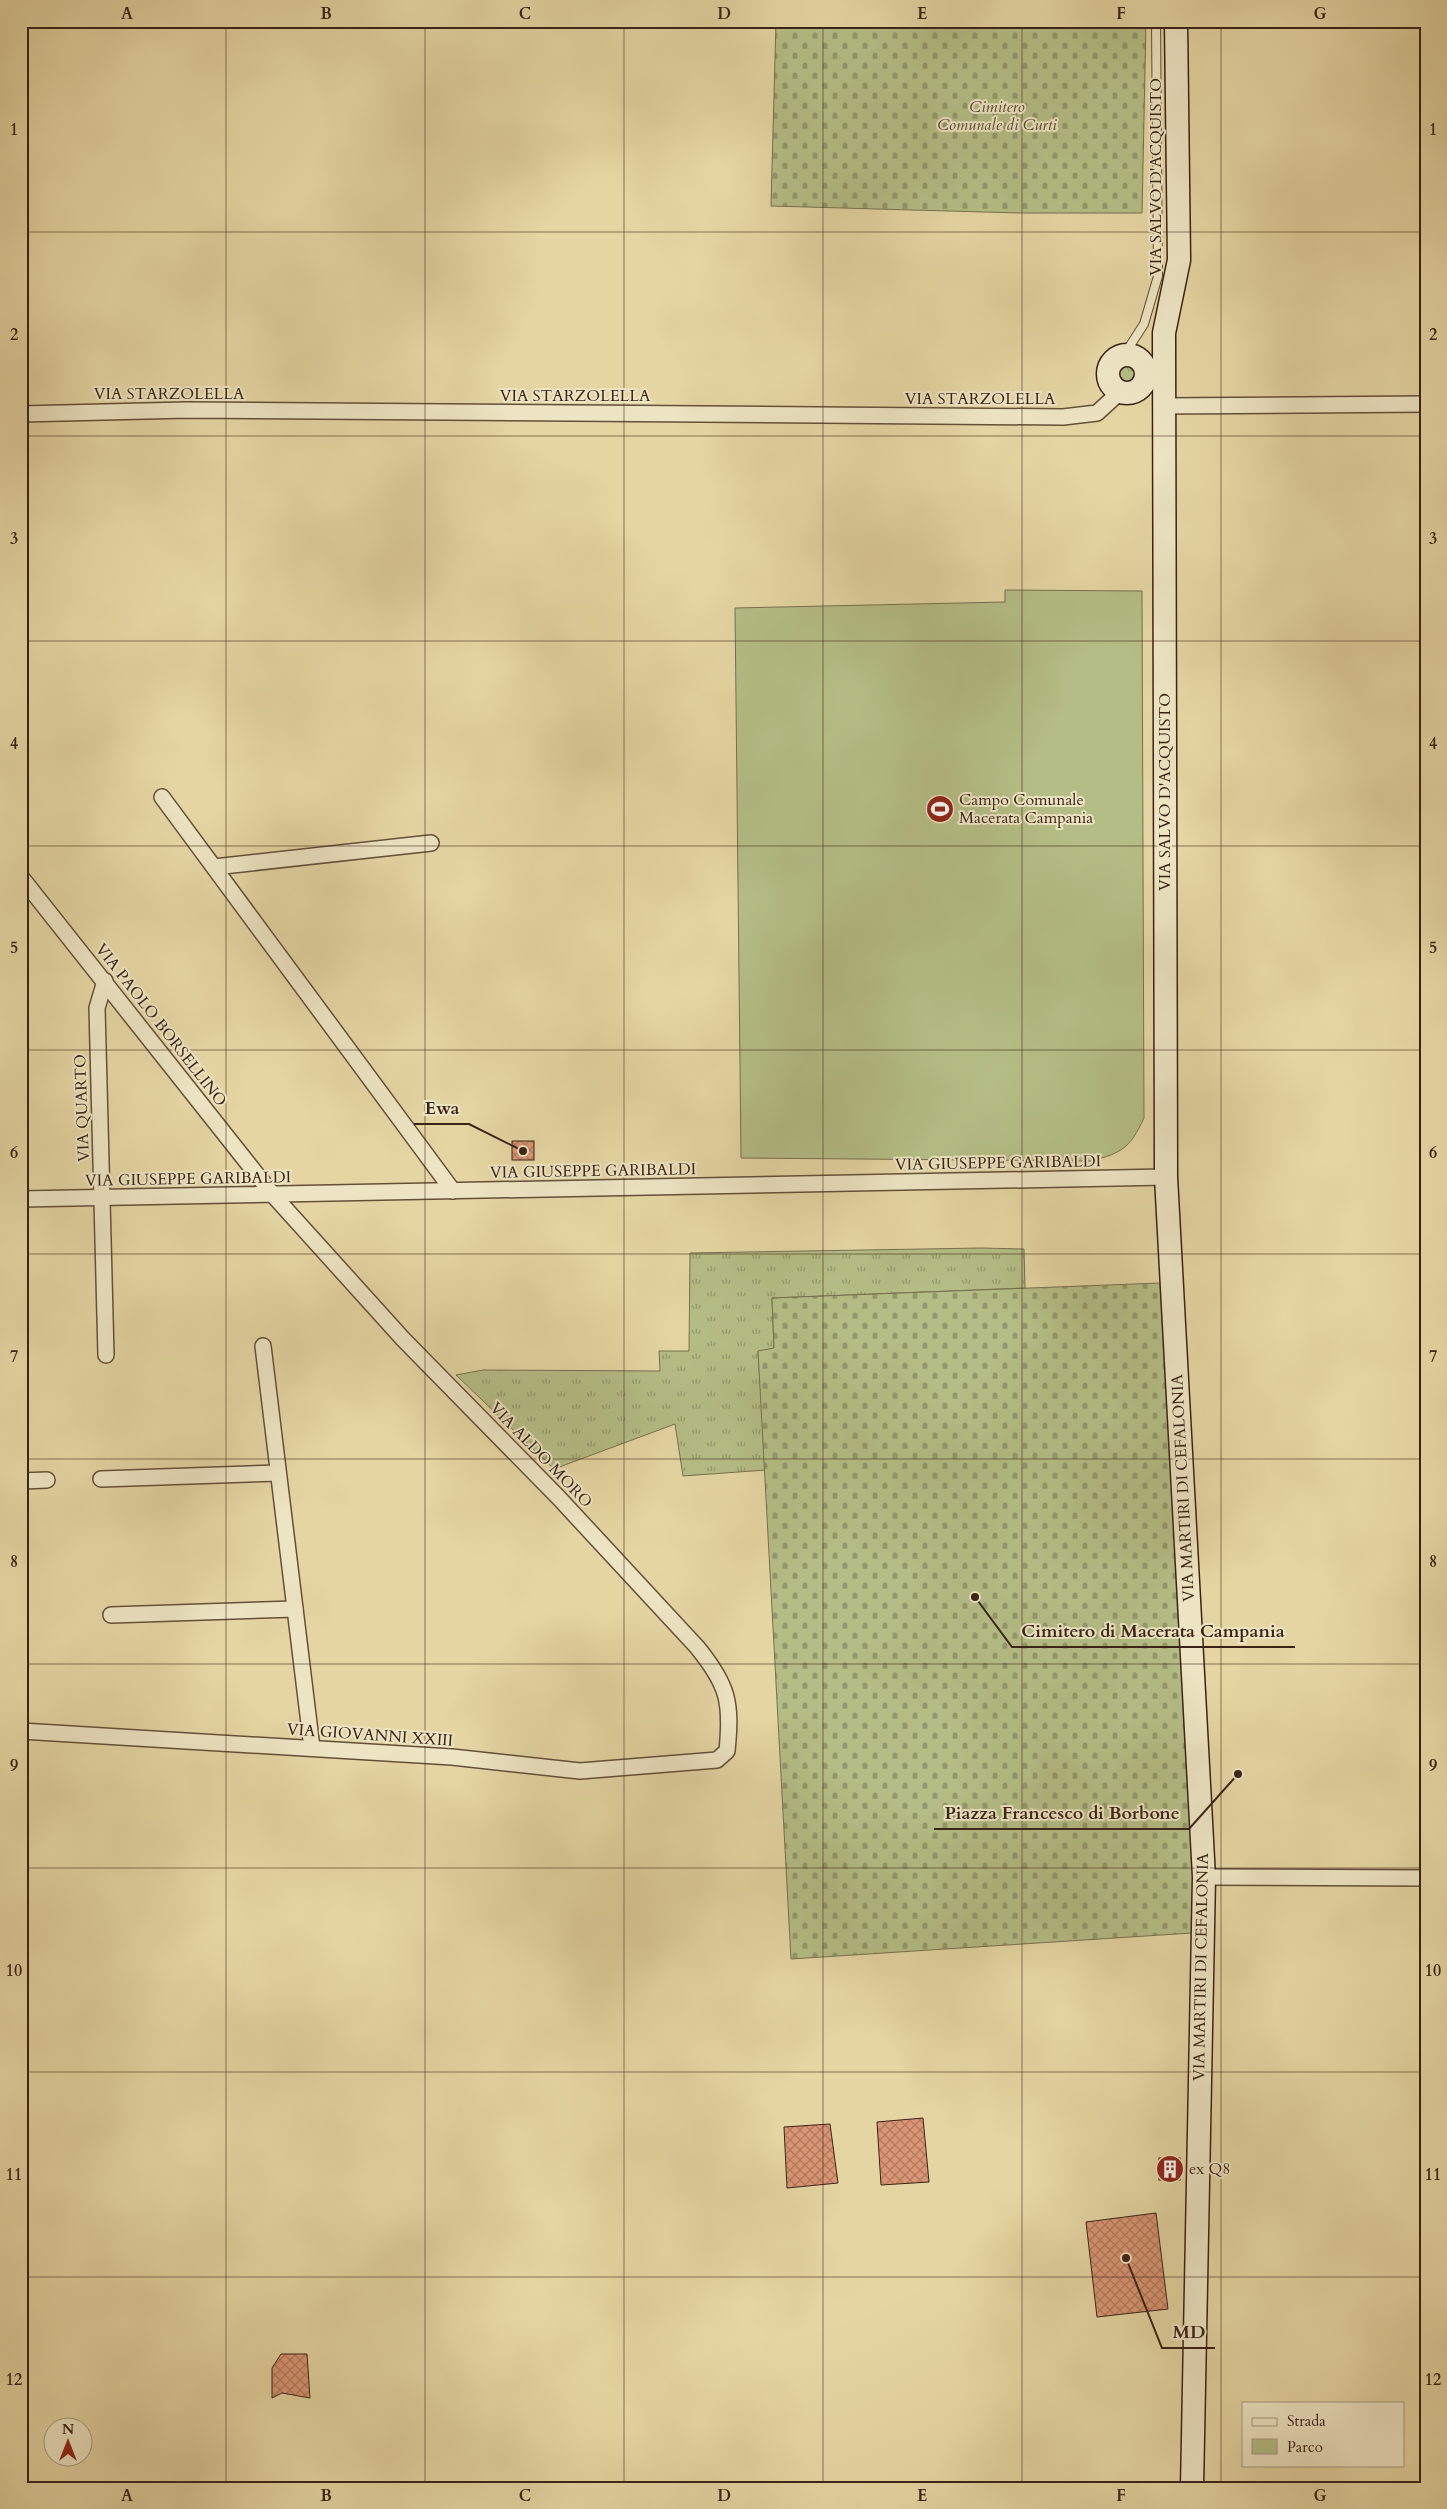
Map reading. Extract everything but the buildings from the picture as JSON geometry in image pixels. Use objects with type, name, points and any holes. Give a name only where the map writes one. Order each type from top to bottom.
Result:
[{"type":"street","name":"VIA SALVO D'ACQUISTO","points":[[1166,1178],[1164,333],[1179,260],[1176,21]]},
{"type":"street","name":"VIA SALVO D'ACQUISTO","points":[[1134,360],[1164,333]]},
{"type":"street","points":[[1130,390],[1146,373],[1134,360],[1113,360],[1107,372],[1110,384],[1130,390],[1164,406],[1426,404]]},
{"type":"street","name":"VIA STARZOLELLA","points":[[21,414],[196,410],[1063,417],[1097,413],[1130,390]]},
{"type":"street","points":[[162,797],[452,1191]]},
{"type":"street","points":[[214,867],[431,843]]},
{"type":"street","name":"VIA PAOLO BORSELLINO","points":[[21,877],[273,1194]]},
{"type":"street","name":"VIA QUARTO","points":[[105,981],[97,1008],[106,1355]]},
{"type":"street","name":"VIA GIUSEPPE GARIBALDI","points":[[21,1199],[1166,1178]]},
{"type":"street","name":"VIA MARTIRI DI CEFALONIA","points":[[1166,1178],[1204,1877],[1192,2488]]},
{"type":"street","name":"VIA ALDO MORO","points":[[273,1194],[403,1339],[559,1498],[714,1667],[726,1690],[730,1726],[726,1751],[717,1760]]},
{"type":"street","points":[[263,1346],[312,1748]]},
{"type":"street","points":[[100,1480],[278,1473]]},
{"type":"street","points":[[21,1481],[47,1480]]},
{"type":"street","points":[[111,1615],[295,1609]]},
{"type":"street","name":"VIA GIOVANNI XXIII","points":[[21,1731],[452,1757],[580,1771],[717,1760]]},
{"type":"street","points":[[1204,1877],[1426,1878]]},
{"type":"lane","name":"VIA SALVO D'ACQUISTO","points":[[1134,360],[1158,276],[1156,21]]},
{"type":"green space","name":"Cimitero Comunale di Curti","points":[[776,21],[1146,21],[1142,213],[1020,213],[771,206]]},
{"type":"green space","points":[[1126,361],[1136,365],[1140,375],[1136,385],[1126,389],[1116,385],[1112,375],[1116,365]]},
{"type":"green space","name":"Campo Comunale Macerata Campania","points":[[1005,590],[1142,591],[1144,1118],[1134,1136],[1124,1148],[1118,1152],[1091,1161],[741,1158],[735,608],[1005,602]]},
{"type":"green space","points":[[981,1248],[1024,1249],[1025,1288],[772,1298],[774,1348],[758,1352],[766,1470],[683,1476],[675,1424],[554,1469],[456,1375],[483,1370],[660,1371],[659,1351],[689,1351],[690,1253]]},
{"type":"green space","points":[[1160,1283],[1191,1797],[1193,1855],[1192,1933],[791,1959],[758,1351],[774,1348],[772,1298]]},
{"type":"place","name":"Campo Comunale Macerata Campania","points":[[940,809]]},
{"type":"place","name":"Ewa","points":[[523,1151]]},
{"type":"place","name":"Cimitero di Macerata Campania","points":[[975,1597]]},
{"type":"place","name":"Piazza Francesco di Borbone","points":[[1238,1774]]},
{"type":"place","name":"ex Q8","points":[[1170,2169]]},
{"type":"place","name":"MD","points":[[1126,2258]]}]
